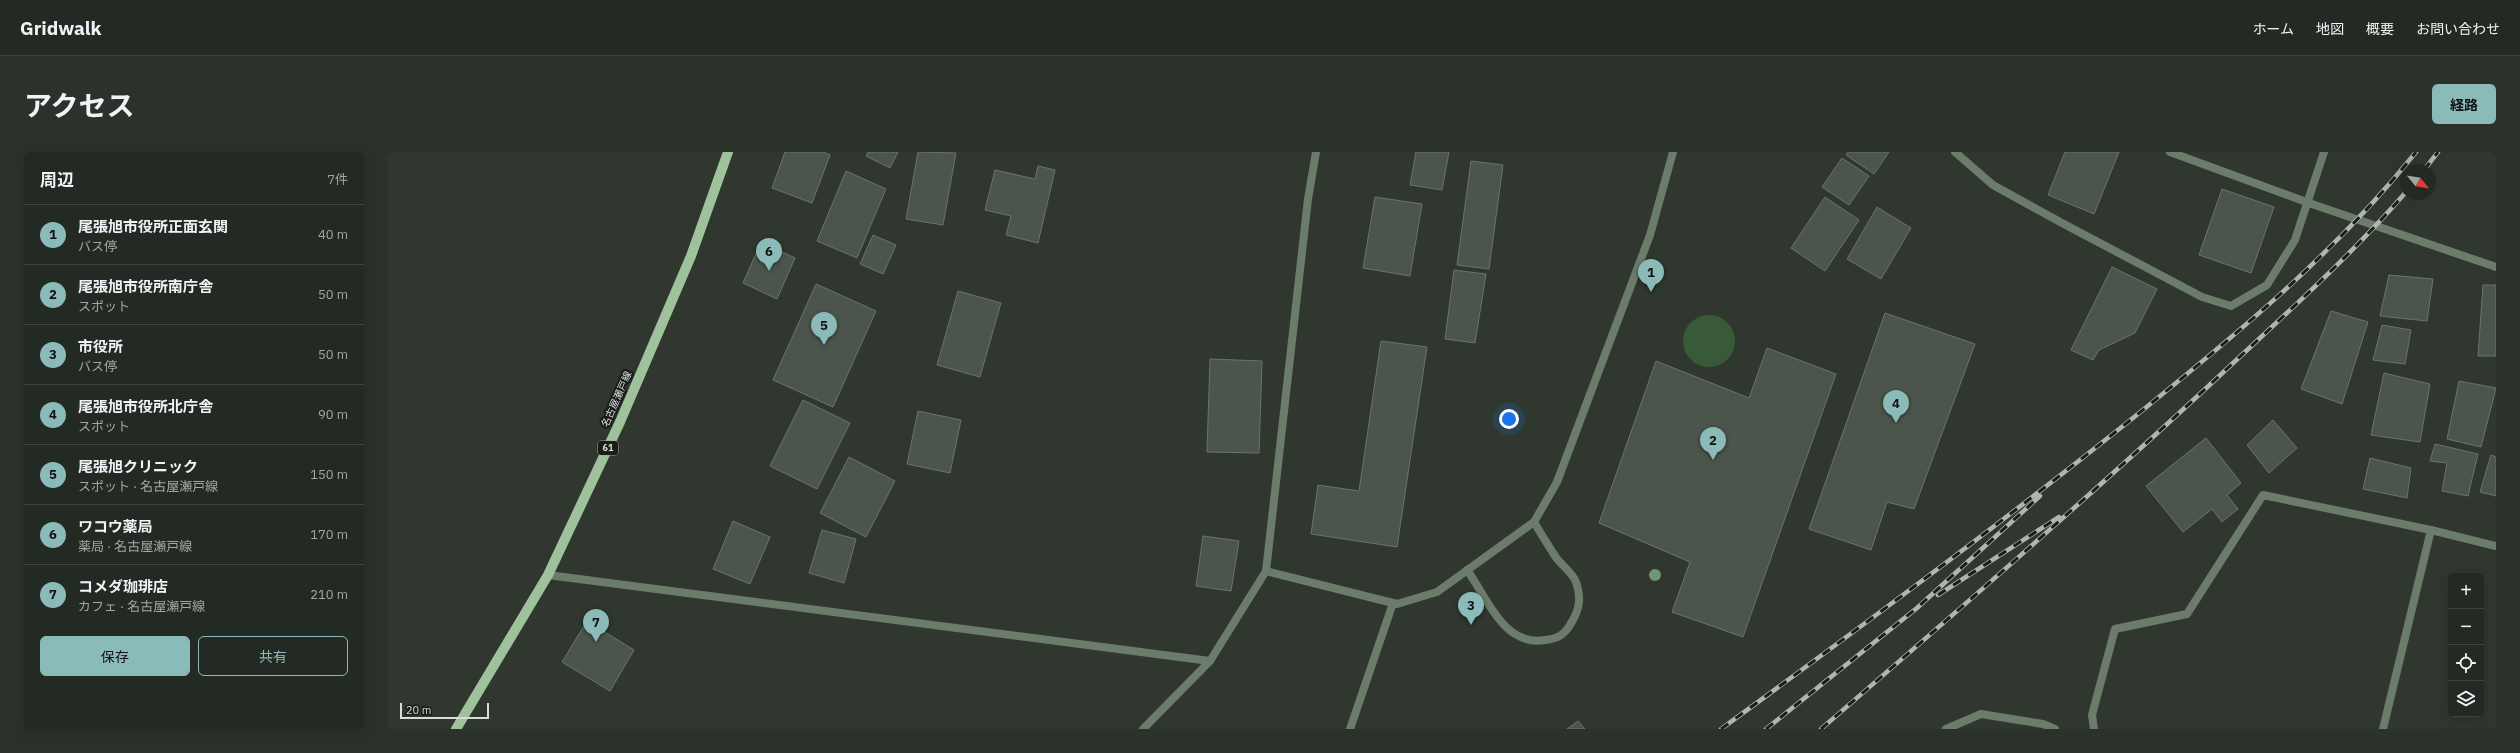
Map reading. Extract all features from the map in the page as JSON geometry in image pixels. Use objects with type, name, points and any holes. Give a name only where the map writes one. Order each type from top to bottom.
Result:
[{"type":"main road","name":"名古屋瀬戸線","points":[[456,729],[548,575],[620,422],[691,256],[728,152]]},
{"type":"street","points":[[1143,729],[1210,661],[1266,571],[1308,199],[1316,152]]},
{"type":"street","points":[[1266,571],[1397,604],[1437,592],[1467,570],[1485,560],[1534,522],[1557,482],[1650,235],[1673,152]]},
{"type":"street","points":[[1955,152],[1993,185],[2202,297],[2231,306],[2267,285],[2295,240],[2309,203],[2324,152]]},
{"type":"street","points":[[2170,152],[2309,203],[2496,267]]},
{"type":"street","points":[[2094,729],[2092,715],[2115,629],[2187,614],[2263,495],[2431,530],[2496,546]]},
{"type":"street","points":[[1467,570],[1509,631],[1522,638],[1538,641],[1557,639],[1567,630],[1578,614],[1580,598],[1576,580],[1556,557],[1534,522]]},
{"type":"street","points":[[2383,729],[2431,530]]},
{"type":"street","points":[[548,575],[1210,661]]},
{"type":"street","points":[[1350,729],[1394,603]]},
{"type":"street","points":[[1946,729],[1963,726],[1981,714],[2043,724],[2055,729]]},
{"type":"green space","points":[[1704,315],[1714,315],[1728,322],[1735,336],[1735,346],[1728,360],[1714,367],[1704,367],[1694,363],[1687,356],[1683,346],[1683,336],[1687,326],[1694,319]]},
{"type":"building","points":[[785,152],[823,152],[830,155],[812,203],[772,188]]},
{"type":"building","points":[[868,152],[898,152],[890,168],[866,156]]},
{"type":"building","points":[[918,152],[956,153],[943,225],[906,219]]},
{"type":"building","points":[[1416,152],[1449,152],[1442,190],[1410,185]]},
{"type":"building","points":[[1848,152],[1889,152],[1874,174],[1846,155]]},
{"type":"building","points":[[2065,152],[2119,152],[2094,214],[2048,195]]},
{"type":"building","points":[[1842,158],[1869,176],[1849,205],[1822,187]]},
{"type":"building","points":[[1471,161],[1503,165],[1489,269],[1457,265]]},
{"type":"building","points":[[1038,166],[1055,170],[1038,243],[1006,235],[1011,216],[985,210],[995,170],[1035,179]]},
{"type":"building","points":[[846,171],[886,189],[857,258],[817,241]]},
{"type":"building","points":[[2222,189],[2274,207],[2251,273],[2199,255]]},
{"type":"building","points":[[1375,197],[1422,204],[1410,276],[1363,268]]},
{"type":"building","points":[[1825,197],[1859,220],[1825,271],[1791,248]]},
{"type":"building","points":[[1877,207],[1911,228],[1881,279],[1847,259]]},
{"type":"building","points":[[873,235],[896,245],[883,274],[860,264]]},
{"type":"building","points":[[761,242],[795,258],[777,299],[743,283]]},
{"type":"building","points":[[2112,267],[2157,289],[2135,333],[2099,350],[2093,360],[2071,350]]},
{"type":"building","points":[[1454,270],[1486,274],[1475,343],[1445,339]]},
{"type":"building","points":[[2389,275],[2433,279],[2427,321],[2380,316]]},
{"type":"building","points":[[816,284],[876,311],[833,407],[773,380]]},
{"type":"building","points":[[2483,285],[2496,285],[2496,356],[2478,356]]},
{"type":"building","points":[[958,291],[1001,303],[980,377],[937,365]]},
{"type":"building","points":[[2331,311],[2368,322],[2342,404],[2301,389]]},
{"type":"building","points":[[1885,313],[1975,344],[1914,509],[1887,502],[1871,550],[1809,529]]},
{"type":"building","points":[[2382,325],[2411,330],[2405,364],[2373,360]]},
{"type":"building","points":[[1381,341],[1427,347],[1397,547],[1311,534],[1318,485],[1359,491]]},
{"type":"building","points":[[1767,348],[1836,374],[1743,637],[1672,612],[1690,562],[1599,523],[1656,361],[1749,398]]},
{"type":"building","points":[[1210,359],[1262,361],[1259,453],[1207,452]]},
{"type":"building","points":[[2384,373],[2430,384],[2420,442],[2371,435]]},
{"type":"building","points":[[2459,381],[2496,388],[2481,447],[2447,439]]},
{"type":"building","points":[[803,400],[850,423],[817,489],[770,466]]},
{"type":"building","points":[[918,411],[961,420],[950,473],[907,464]]},
{"type":"building","points":[[2273,420],[2297,448],[2269,473],[2247,445]]},
{"type":"building","points":[[2206,438],[2241,483],[2227,495],[2238,509],[2222,522],[2212,509],[2183,532],[2146,486]]},
{"type":"building","points":[[2435,444],[2478,454],[2468,496],[2442,491],[2447,463],[2430,461]]},
{"type":"building","points":[[2491,455],[2496,457],[2496,496],[2480,492]]},
{"type":"building","points":[[849,457],[895,481],[866,537],[820,513]]},
{"type":"building","points":[[2370,458],[2411,468],[2407,498],[2363,489]]},
{"type":"building","points":[[733,521],[770,537],[750,584],[713,569]]},
{"type":"building","points":[[822,530],[856,539],[844,583],[809,573]]},
{"type":"building","points":[[1203,536],[1239,541],[1231,591],[1196,586]]},
{"type":"building","points":[[587,621],[634,650],[610,691],[562,662]]},
{"type":"building","points":[[1578,721],[1585,729],[1567,729]]},
{"type":"railway","points":[[1721,729],[1875,616],[2078,462],[2243,328],[2316,261],[2384,190],[2416,152]]},
{"type":"railway","points":[[2429,164],[2438,152]]},
{"type":"railway","points":[[1821,729],[2119,468],[2338,265],[2400,199]]},
{"type":"railway","points":[[1766,729],[1917,608],[2040,496]]},
{"type":"railway","points":[[1938,595],[2059,517]]},
{"type":"place","name":"ワコウ薬局","points":[[769,271]]},
{"type":"place","name":"尾張旭市役所正面玄関","points":[[1651,292]]},
{"type":"place","name":"尾張旭クリニック","points":[[824,345]]},
{"type":"place","name":"尾張旭市役所北庁舎","points":[[1896,423]]},
{"type":"place","name":"尾張旭市役所南庁舎","points":[[1713,460]]},
{"type":"place","name":"市役所","points":[[1471,625]]},
{"type":"place","name":"コメダ珈琲店","points":[[596,642]]}]
